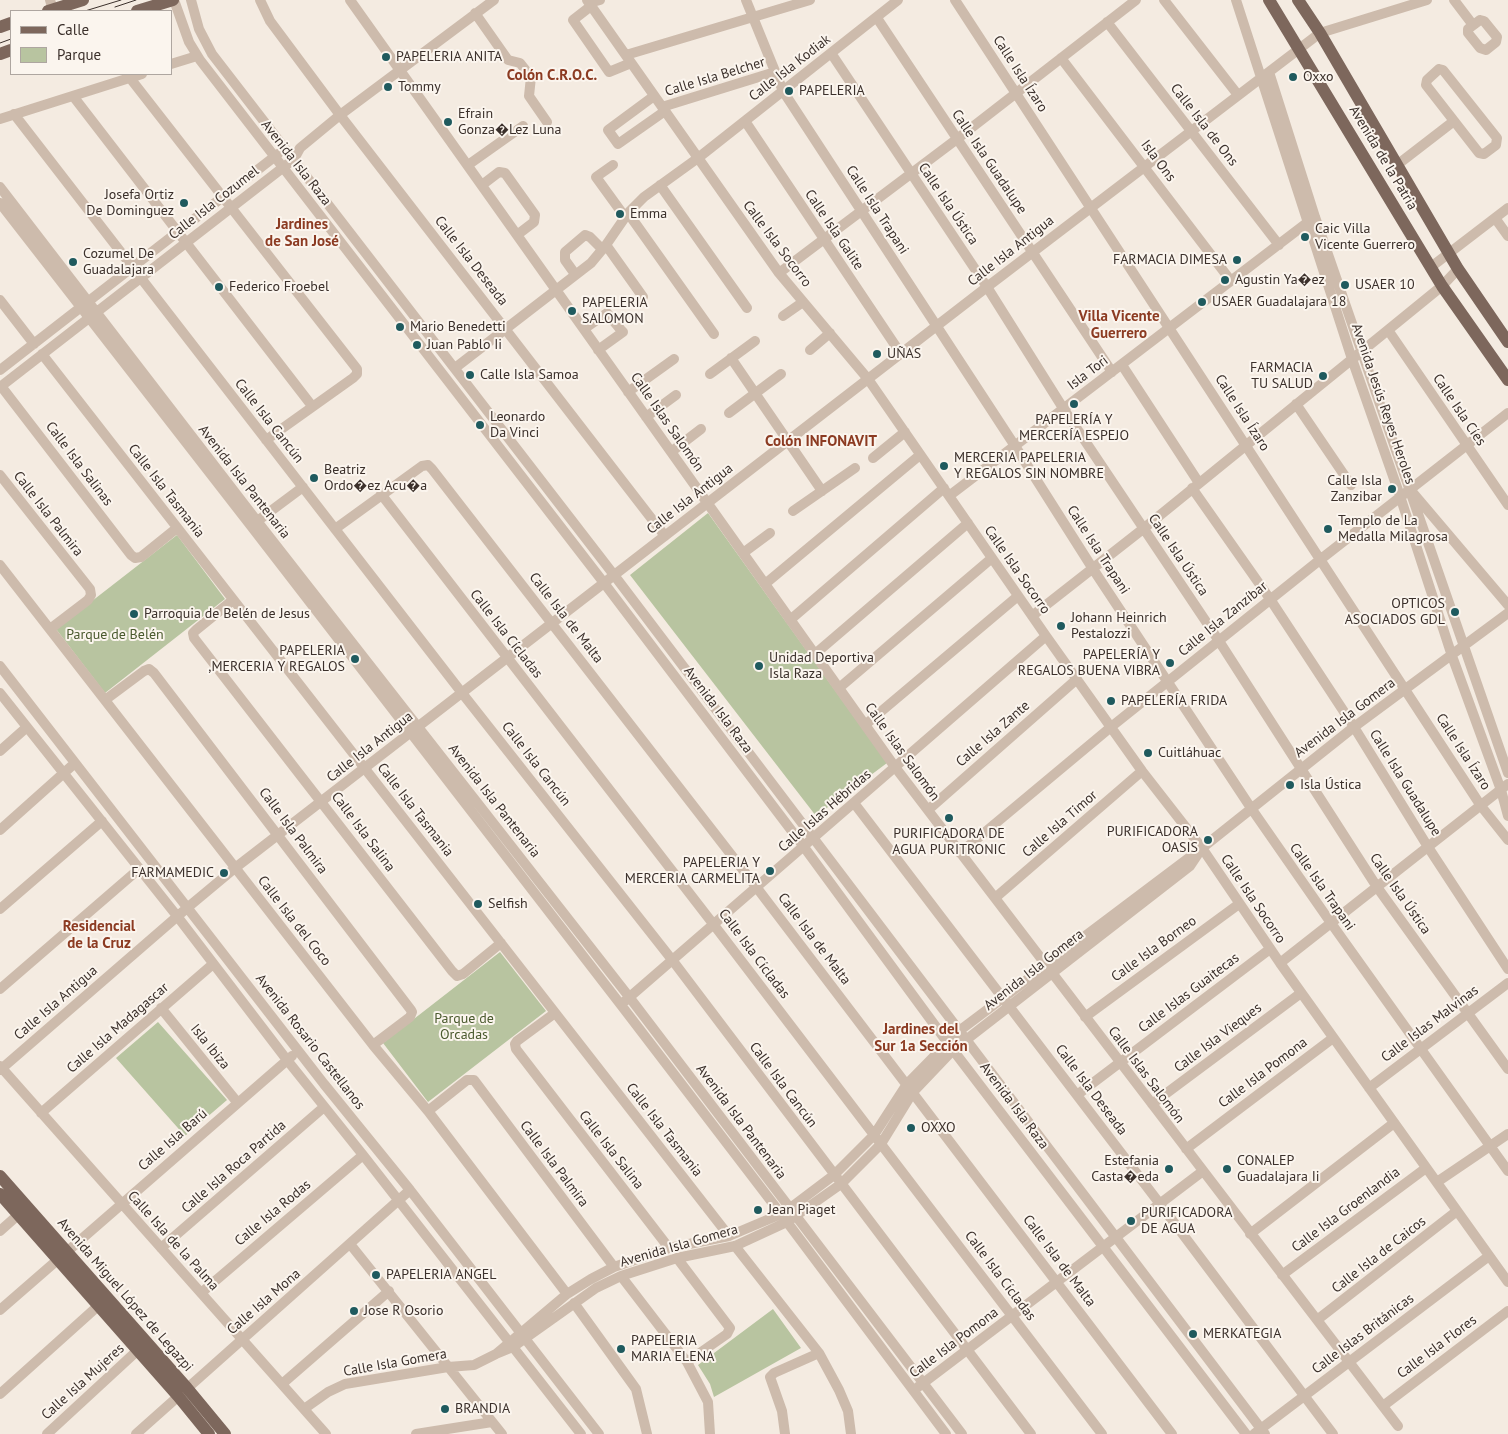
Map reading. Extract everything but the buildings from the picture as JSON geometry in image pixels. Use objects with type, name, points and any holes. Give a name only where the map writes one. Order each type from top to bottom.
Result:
[{"type":"main road","points":[[50,7],[83,0]]},
{"type":"main road","points":[[140,10],[174,0]]},
{"type":"main road","name":"Avenida de la Patria","points":[[1269,0],[1442,286],[1508,380]]},
{"type":"main road","name":"Avenida de la Patria","points":[[1298,0],[1320,33],[1458,269],[1508,342]]},
{"type":"main road","name":"Avenida Miguel López de Legazpi","points":[[0,1176],[98,1306],[138,1350],[225,1434]]},
{"type":"main road","name":"Avenida Miguel López de Legazpi","points":[[0,1194],[18,1215],[62,1256],[183,1392],[209,1434]]},
{"type":"street","name":"Avenida Isla Raza","points":[[174,0],[185,32],[197,56],[604,583],[804,847],[950,1046],[1246,1434]]},
{"type":"street","name":"Avenida Isla Raza","points":[[191,0],[199,29],[212,54],[614,575],[1260,1432]]},
{"type":"street","name":"Calle Isla Deseada","points":[[260,0],[270,21],[340,115],[665,536]]},
{"type":"street","name":"Calle Islas Salomón","points":[[350,0],[896,767],[1398,1426]]},
{"type":"street","name":"Calle Isla Cozumel","points":[[1,386],[294,159],[300,148],[340,115],[494,0]]},
{"type":"street","name":"Calle Isla Trapani","points":[[746,0],[783,91],[1093,568],[1251,808],[1330,923],[1508,1171]]},
{"type":"street","points":[[592,2],[573,20],[609,72],[629,59],[753,16],[810,0]]},
{"type":"street","name":"Calle Isla Kodiak","points":[[698,158],[898,0]]},
{"type":"street","name":"Calle Isla Ízaro","points":[[954,0],[1481,806],[1508,840]]},
{"type":"street","points":[[779,273],[957,139],[1136,0]]},
{"type":"street","points":[[1164,0],[1238,95]]},
{"type":"street","name":"Avenida Jesús Reyes Heroles","points":[[1236,0],[1265,75],[1352,358],[1400,496],[1452,656],[1504,787],[1508,816]]},
{"type":"street","name":"Calle Isla Antigua","points":[[1,1068],[235,868],[1032,252],[1320,33],[1427,0]]},
{"type":"street","points":[[1454,0],[1473,25]]},
{"type":"street","name":"Calle Isla Socorro","points":[[592,2],[654,96],[779,273],[868,379],[1046,636],[1142,771],[1202,848],[1301,993],[1508,1282]]},
{"type":"street","points":[[475,13],[508,60],[520,62],[531,77],[529,96],[547,122]]},
{"type":"street","name":"Calle Isla Guadalupe","points":[[877,18],[1112,372]]},
{"type":"street","name":"Calle Isla de Ons","points":[[1108,22],[1279,245]]},
{"type":"street","name":"Calle Isla Ústica","points":[[831,54],[987,287],[1063,408],[1220,641],[1377,887],[1508,1069]]},
{"type":"street","points":[[172,64],[197,56]]},
{"type":"street","name":"Isla Ons","points":[[1061,58],[1231,281]]},
{"type":"street","points":[[1439,69],[1443,70],[1497,138],[1496,145],[1484,154],[1479,153],[1453,119],[1426,85],[1427,80],[1439,69]]},
{"type":"street","name":"Calle Isla Belcher","points":[[654,96],[608,130],[618,144],[664,109],[775,72]]},
{"type":"street","points":[[0,119],[139,75]]},
{"type":"street","points":[[130,78],[357,369],[357,374],[266,440]]},
{"type":"street","points":[[73,96],[312,406]]},
{"type":"street","name":"Calle Isla Cancún","points":[[14,114],[672,961],[1031,1434]]},
{"type":"street","points":[[1395,163],[1453,119]]},
{"type":"street","name":"Calle Isla Galite","points":[[745,121],[901,354]]},
{"type":"street","points":[[468,165],[523,126]]},
{"type":"street","points":[[285,148],[300,148]]},
{"type":"street","name":"Calle Isla Cozumel","points":[[0,370],[285,148]]},
{"type":"street","points":[[455,368],[591,263],[627,215],[644,197],[698,158]]},
{"type":"street","points":[[613,165],[596,177],[627,215],[714,334]]},
{"type":"street","points":[[482,185],[499,172],[505,173],[535,215],[534,222],[517,234]]},
{"type":"street","points":[[660,185],[747,308]]},
{"type":"street","name":"Avenida Isla Pantenaria","points":[[0,187],[92,314],[254,523],[418,727],[630,998],[946,1434]]},
{"type":"street","name":"Avenida Isla Pantenaria","points":[[0,204],[85,304]]},
{"type":"street","points":[[1431,267],[1508,208]]},
{"type":"street","points":[[1494,218],[1508,236]]},
{"type":"street","name":"Avenida Jesús Reyes Heroles","points":[[1311,220],[1362,351],[1508,773]]},
{"type":"street","name":"Isla Tori","points":[[790,620],[946,492],[1015,446],[1311,220]]},
{"type":"street","points":[[575,274],[565,260],[565,252],[585,235],[590,236],[604,247],[643,297]]},
{"type":"street","points":[[1032,616],[1388,330],[1442,286],[1458,269]]},
{"type":"street","points":[[0,300],[34,344]]},
{"type":"street","points":[[783,316],[803,302]]},
{"type":"street","points":[[584,329],[607,313],[610,314],[623,332],[598,350]]},
{"type":"street","name":"Calle Isla Cíes","points":[[1388,330],[1508,505]]},
{"type":"street","points":[[810,350],[830,333]]},
{"type":"street","points":[[710,374],[755,341]]},
{"type":"street","name":"Calle Isla Tasmania","points":[[42,354],[729,1236]]},
{"type":"street","points":[[731,358],[822,491]]},
{"type":"street","points":[[628,392],[674,359]]},
{"type":"street","name":"Calle Isla Guadalupe","points":[[1122,365],[1196,486],[1354,727],[1428,847],[1508,969]]},
{"type":"street","points":[[729,412],[781,374]]},
{"type":"street","name":"Calle Isla Salinas","points":[[1,386],[131,555],[135,558],[141,557],[177,528]]},
{"type":"street","points":[[646,417],[676,395]]},
{"type":"street","points":[[1296,404],[1351,485]]},
{"type":"street","name":"Calle Isla Zanzíbar","points":[[960,853],[1111,727],[1270,599],[1508,413]]},
{"type":"street","points":[[671,452],[701,429]]},
{"type":"street","points":[[873,458],[905,432]]},
{"type":"street","points":[[765,584],[920,454]]},
{"type":"street","name":"Calle Isla de Malta","points":[[380,494],[422,466],[428,465],[757,888],[1172,1434]]},
{"type":"street","points":[[793,511],[854,468]]},
{"type":"street","name":"Calle Isla Palmira","points":[[0,475],[90,589],[91,595],[88,600],[50,629]]},
{"type":"street","points":[[254,523],[303,487]]},
{"type":"street","points":[[1410,489],[1508,605]]},
{"type":"street","points":[[335,529],[380,494]]},
{"type":"street","name":"Calle Isla Cícladas","points":[[380,494],[714,924],[1102,1434]]},
{"type":"street","name":"Avenida Isla Pantenaria","points":[[254,523],[410,733],[621,1005],[962,1434]]},
{"type":"street","points":[[815,654],[968,523]]},
{"type":"street","points":[[743,554],[770,533]]},
{"type":"street","points":[[839,688],[992,558]]},
{"type":"street","name":"Calle Isla del Coco","points":[[0,564],[373,1045],[428,1111],[571,1299],[636,1389],[647,1434]]},
{"type":"street","points":[[866,725],[1018,596]]},
{"type":"street","name":"Calle Isla Salina","points":[[234,600],[192,634],[194,638],[322,801],[452,972],[458,976],[463,974],[501,943]]},
{"type":"street","name":"Avenida Isla Gomera","points":[[838,1179],[874,1135],[907,1084],[1002,997],[1202,848],[1354,727],[1508,613]]},
{"type":"street","name":"Calle Islas Hébridas","points":[[621,1005],[1046,636]]},
{"type":"street","name":"Avenida Rosario Castellanos","points":[[0,666],[599,1434]]},
{"type":"street","name":"Calle Isla Palmira","points":[[105,700],[144,671],[149,669],[154,673],[404,999],[412,1012],[410,1017],[373,1045]]},
{"type":"street","name":"Calle Isla Zante","points":[[928,810],[1077,679]]},
{"type":"street","name":"Avenida Rosario Castellanos","points":[[0,693],[177,916],[287,1060],[363,1154],[581,1434]]},
{"type":"street","points":[[0,750],[27,727]]},
{"type":"street","points":[[0,830],[75,763]]},
{"type":"street","name":"Calle Isla Timor","points":[[995,898],[1142,771]]},
{"type":"street","points":[[1280,963],[1504,787]]},
{"type":"street","name":"Calle Isla Deseada","points":[[854,803],[1010,1006],[1333,1434]]},
{"type":"street","points":[[0,909],[102,821]]},
{"type":"street","name":"Avenida Isla Gomera","points":[[962,1035],[1010,1006],[1190,866],[1195,862],[1202,848]]},
{"type":"street","points":[[0,989],[139,869]]},
{"type":"street","name":"Calle Isla Borneo","points":[[1085,1017],[1239,904]]},
{"type":"street","name":"Calle Islas Guaitecas","points":[[1077,1095],[1270,949]]},
{"type":"street","name":"Calle Isla Madagascar","points":[[41,1112],[214,964]]},
{"type":"street","name":"Calle Islas Malvinas","points":[[1369,1088],[1508,983]]},
{"type":"street","name":"Calle Isla Vieques","points":[[1152,1104],[1301,993]]},
{"type":"street","name":"Isla Ibiza","points":[[161,1008],[237,1102]]},
{"type":"street","name":"Calle Isla Salina","points":[[555,1013],[517,1041],[515,1044],[516,1049],[669,1248]]},
{"type":"street","name":"Calle Isla Pomona","points":[[1186,1149],[1333,1038]]},
{"type":"street","name":"Avenida Isla Gomera","points":[[593,1283],[677,1258],[736,1246],[788,1215],[838,1179],[881,1144],[913,1092],[950,1046]]},
{"type":"street","name":"Calle Isla Barú","points":[[0,1310],[298,1050]]},
{"type":"street","name":"Calle Isla de la Palma","points":[[1,1068],[326,1434]]},
{"type":"street","name":"Calle Isla Palmira","points":[[428,1111],[467,1080],[475,1081],[614,1267]]},
{"type":"street","name":"Calle Isla Roca Partida","points":[[161,1248],[324,1107]]},
{"type":"street","points":[[1250,1234],[1394,1123]]},
{"type":"street","points":[[1437,1182],[1508,1134]]},
{"type":"street","name":"Calle Isla Rodas","points":[[201,1293],[363,1154]]},
{"type":"street","name":"Calle Isla Groenlandia","points":[[1282,1275],[1426,1168]]},
{"type":"street","name":"Calle Isla Pomona","points":[[913,1391],[1203,1171]]},
{"type":"street","name":"Calle Isla Mona","points":[[136,1434],[410,1190]]},
{"type":"street","name":"Calle Isla de Caicos","points":[[1317,1320],[1457,1211]]},
{"type":"street","points":[[0,1231],[18,1215]]},
{"type":"street","name":"Avenida Isla Gomera","points":[[511,1344],[614,1267],[669,1248],[729,1236],[788,1215]]},
{"type":"street","points":[[699,1242],[702,1253]]},
{"type":"street","points":[[350,1244],[502,1434]]},
{"type":"street","points":[[736,1246],[819,1353],[848,1411],[851,1434]]},
{"type":"street","name":"Calle Islas Británicas","points":[[1260,1432],[1305,1395],[1489,1256]]},
{"type":"street","points":[[677,1258],[730,1326],[727,1334],[687,1362]]},
{"type":"street","points":[[621,1276],[687,1362],[708,1402],[710,1434]]},
{"type":"street","points":[[282,1384],[389,1291]]},
{"type":"street","points":[[0,1394],[98,1306]]},
{"type":"street","name":"Calle Isla Flores","points":[[1383,1406],[1508,1311]]},
{"type":"street","name":"Calle Isla Gomera","points":[[304,1409],[328,1392],[346,1384],[448,1367],[474,1365],[511,1344]]},
{"type":"street","name":"Calle Isla Mujeres","points":[[47,1434],[138,1350]]},
{"type":"street","points":[[785,1434],[782,1411],[770,1377],[819,1353]]},
{"type":"street","points":[[416,1434],[492,1422]]},
{"type":"green space","name":"Unidad Deportiva Isla Raza","points":[[708,513],[887,763],[816,816],[630,575]]},
{"type":"green space","name":"Parque de Belén","points":[[177,535],[225,599],[105,693],[56,629]]},
{"type":"green space","name":"Parque de Orcadas","points":[[500,952],[546,1011],[428,1102],[383,1043]]},
{"type":"green space","points":[[158,1022],[227,1100],[185,1136],[116,1058]]},
{"type":"green space","points":[[773,1309],[801,1348],[714,1397],[710,1384],[698,1365]]},
{"type":"tram line","points":[[88,10],[121,0]]},
{"type":"tram line","points":[[115,7],[136,0]]},
{"type":"tram line","points":[[0,43],[10,39]]},
{"type":"place","name":"PAPELERIA ANITA","points":[[386,57]]},
{"type":"place","name":"Oxxo","points":[[1293,77]]},
{"type":"place","name":"Tommy","points":[[388,87]]},
{"type":"place","name":"PAPELERIA","points":[[789,91]]},
{"type":"place","name":"Efrain Gonza�Lez Luna","points":[[448,122]]},
{"type":"place","name":"Josefa Ortiz De Dominguez","points":[[184,203]]},
{"type":"place","name":"Emma","points":[[620,214]]},
{"type":"place","name":"Caic Villa Vicente Guerrero","points":[[1305,237]]},
{"type":"place","name":"FARMACIA DIMESA","points":[[1237,260]]},
{"type":"place","name":"Cozumel De Guadalajara","points":[[73,262]]},
{"type":"place","name":"Agustin Ya�ez","points":[[1225,280]]},
{"type":"place","name":"USAER 10","points":[[1345,285]]},
{"type":"place","name":"Federico Froebel","points":[[219,287]]},
{"type":"place","name":"USAER Guadalajara 18","points":[[1202,302]]},
{"type":"place","name":"PAPELERIA SALOMON","points":[[572,311]]},
{"type":"place","name":"Mario Benedetti","points":[[400,327]]},
{"type":"place","name":"Juan Pablo Ii","points":[[417,345]]},
{"type":"place","name":"UÑAS","points":[[877,354]]},
{"type":"place","name":"Calle Isla Samoa","points":[[470,375]]},
{"type":"place","name":"FARMACIA TU SALUD","points":[[1323,376]]},
{"type":"place","name":"PAPELERÍA Y MERCERÍA ESPEJO","points":[[1074,404]]},
{"type":"place","name":"Leonardo Da Vinci","points":[[480,425]]},
{"type":"place","name":"MERCERIA PAPELERIA Y REGALOS SIN NOMBRE","points":[[944,466]]},
{"type":"place","name":"Beatriz Ordo�ez Acu�a","points":[[314,478]]},
{"type":"place","name":"Calle Isla Zanzibar","points":[[1392,489]]},
{"type":"place","name":"Templo de La Medalla Milagrosa","points":[[1328,529]]},
{"type":"place","name":"OPTICOS ASOCIADOS GDL","points":[[1455,612]]},
{"type":"place","name":"Parroquia de Belén de Jesus","points":[[134,614]]},
{"type":"place","name":"Johann Heinrich Pestalozzi","points":[[1061,626]]},
{"type":"place","name":"PAPELERIA ,MERCERIA Y REGALOS","points":[[355,659]]},
{"type":"place","name":"PAPELERÍA Y REGALOS BUENA VIBRA","points":[[1170,663]]},
{"type":"place","name":"Unidad Deportiva Isla Raza","points":[[759,666]]},
{"type":"place","name":"PAPELERÍA FRIDA","points":[[1111,701]]},
{"type":"place","name":"Cuitláhuac","points":[[1148,753]]},
{"type":"place","name":"Isla Ústica","points":[[1290,785]]},
{"type":"place","name":"PURIFICADORA DE AGUA PURITRONIC","points":[[949,818]]},
{"type":"place","name":"PURIFICADORA OASIS","points":[[1208,840]]},
{"type":"place","name":"PAPELERIA Y MERCERIA CARMELITA","points":[[770,871]]},
{"type":"place","name":"FARMAMEDIC","points":[[224,873]]},
{"type":"place","name":"Selfish","points":[[478,904]]},
{"type":"place","name":"OXXO","points":[[911,1128]]},
{"type":"place","name":"Estefania Casta�eda","points":[[1169,1169]]},
{"type":"place","name":"CONALEP Guadalajara Ii","points":[[1227,1169]]},
{"type":"place","name":"Jean Piaget","points":[[758,1210]]},
{"type":"place","name":"PURIFICADORA DE AGUA","points":[[1131,1221]]},
{"type":"place","name":"PAPELERIA ANGEL","points":[[376,1275]]},
{"type":"place","name":"Jose R Osorio","points":[[354,1311]]},
{"type":"place","name":"MERKATEGIA","points":[[1193,1334]]},
{"type":"place","name":"PAPELERIA MARIA ELENA","points":[[621,1349]]},
{"type":"place","name":"BRANDIA","points":[[445,1409]]},
{"type":"district","name":"Colón C.R.O.C.","points":[[552,76]]},
{"type":"district","name":"Jardines de San José","points":[[302,234]]},
{"type":"district","name":"Villa Vicente Guerrero","points":[[1119,326]]},
{"type":"district","name":"Colón INFONAVIT","points":[[821,442]]},
{"type":"district","name":"Residencial de la Cruz","points":[[99,936]]},
{"type":"district","name":"Jardines del Sur 1a Sección","points":[[921,1038]]}]
